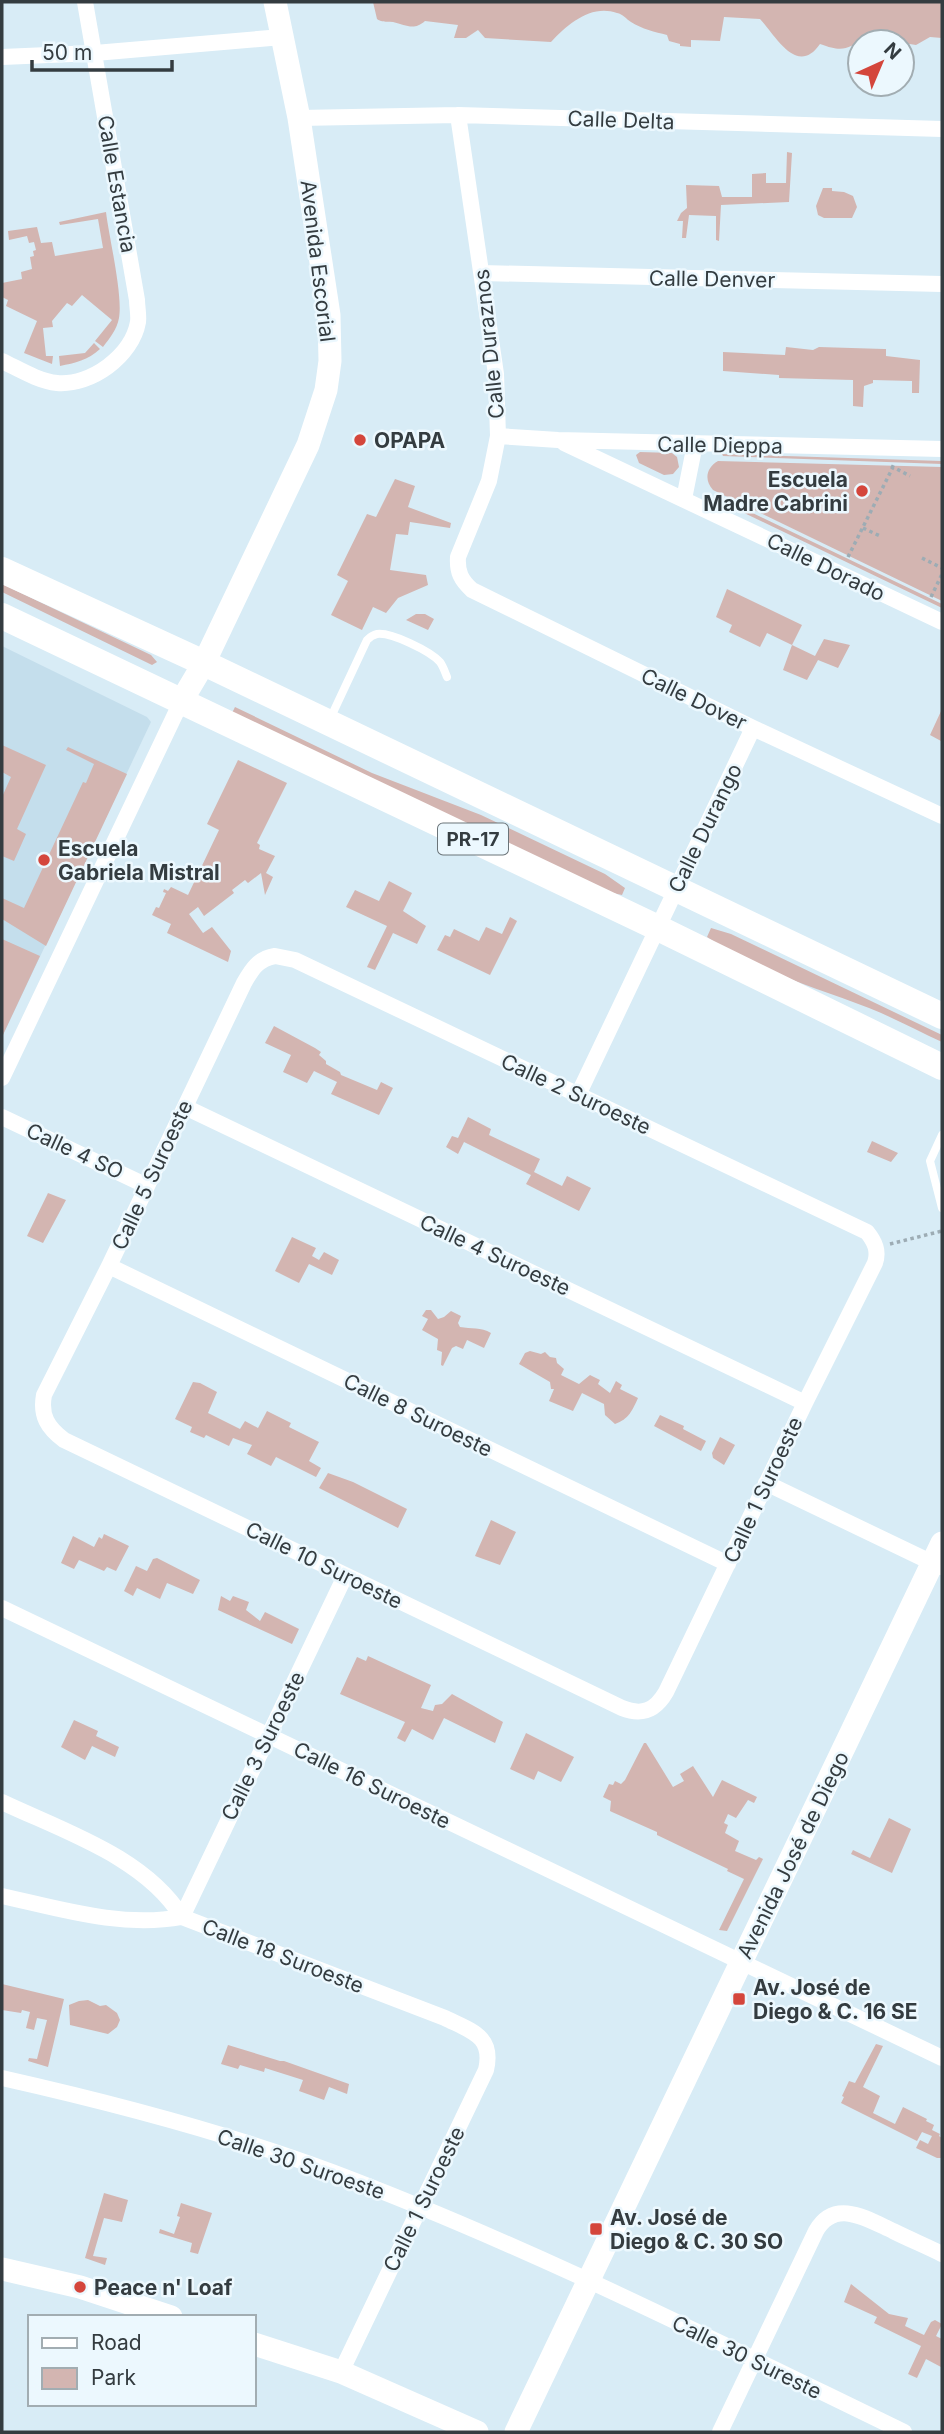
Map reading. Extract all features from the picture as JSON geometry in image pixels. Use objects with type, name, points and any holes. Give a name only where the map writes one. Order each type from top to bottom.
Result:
[{"type":"main road","name":"PR-17","points":[[2,570],[204,663],[942,1016]]},
{"type":"main road","name":"PR-17","points":[[2,616],[182,700],[942,1067]]},
{"type":"street","name":"Calle Estancia","points":[[2,361],[44,381],[68,384],[100,372],[115,360],[127,346],[138,321],[137,300],[85,2]]},
{"type":"street","name":"Avenida Escorial","points":[[182,700],[204,663],[308,445],[326,390],[330,361],[329,315],[299,118],[275,2]]},
{"type":"street","points":[[2,57],[95,53],[282,37]]},
{"type":"street","name":"Calle Delta","points":[[299,118],[457,115],[942,130]]},
{"type":"street","name":"Calle Duraznos","points":[[457,115],[496,374],[498,436],[489,481],[458,557],[457,567]]},
{"type":"street","name":"Calle Denver","points":[[482,273],[942,285]]},
{"type":"street","name":"Calle Dieppa","points":[[498,436],[558,440],[942,449]]},
{"type":"street","name":"Calle Dorado","points":[[558,440],[942,622]]},
{"type":"street","points":[[684,499],[695,444]]},
{"type":"street","name":"Calle Dover","points":[[457,567],[461,580],[471,590],[753,728],[942,816]]},
{"type":"street","points":[[2,1078],[182,700]]},
{"type":"street","name":"Calle Durango","points":[[657,928],[753,728]]},
{"type":"street","points":[[578,1095],[657,928]]},
{"type":"street","name":"Calle 2 Suroeste","points":[[275,956],[295,960],[867,1232],[874,1243]]},
{"type":"street","name":"Calle 5 Suroeste","points":[[42,1406],[44,1395],[251,970],[266,958],[275,956]]},
{"type":"street","name":"Calle 4 Suroeste","points":[[185,1107],[805,1403]]},
{"type":"street","name":"Calle 4 SO","points":[[2,1117],[147,1186]]},
{"type":"street","name":"Calle 1 Suroeste","points":[[622,1708],[635,1713],[644,1712],[659,1704],[875,1263],[874,1243]]},
{"type":"street","name":"Calle 8 Suroeste","points":[[109,1266],[728,1564]]},
{"type":"street","name":"Calle 10 Suroeste","points":[[42,1406],[48,1426],[64,1440],[622,1708]]},
{"type":"street","points":[[766,1483],[939,1558]]},
{"type":"street","name":"Avenida José de Diego","points":[[516,2432],[939,1558]]},
{"type":"street","name":"Calle 3 Suroeste","points":[[182,1917],[345,1576]]},
{"type":"street","name":"Calle 16 Suroeste","points":[[2,1608],[942,2058]]},
{"type":"street","name":"Calle 18 Suroeste","points":[[2,1802],[114,1855],[146,1877],[182,1917],[445,2018],[469,2030]]},
{"type":"street","points":[[2,1896],[89,1915],[133,1921],[159,1921],[182,1917]]},
{"type":"street","name":"Calle 1 Suroeste","points":[[341,2372],[486,2070],[489,2055],[484,2041],[469,2030]]},
{"type":"street","name":"Calle 30 Suroeste","points":[[2,2078],[102,2100],[329,2171],[589,2281]]},
{"type":"street","points":[[720,2432],[820,2224],[826,2218],[848,2213],[861,2216],[942,2254]]},
{"type":"street","points":[[2,2269],[80,2287],[165,2315]]},
{"type":"street","name":"Calle 30 Sureste","points":[[589,2281],[904,2432]]},
{"type":"street","points":[[256,2345],[341,2372],[477,2432]]},
{"type":"lane","points":[[328,723],[367,640],[373,635],[403,640],[435,657],[447,677]]},
{"type":"lane","points":[[942,1135],[930,1161],[942,1208]]},
{"type":"path","points":[[886,463],[910,476]]},
{"type":"path","points":[[848,557],[893,467]]},
{"type":"path","points":[[863,528],[880,536]]},
{"type":"path","points":[[922,558],[942,568]]},
{"type":"path","points":[[931,597],[942,574]]},
{"type":"path","points":[[874,1243],[942,1231]]},
{"type":"shaded area","name":"Escuela Gabriela Mistral","points":[[2,646],[147,717],[151,722],[2,1037]]},
{"type":"green space","points":[[373,2],[942,2],[942,38],[930,37],[916,45],[916,28],[846,28],[846,47],[834,48],[820,44],[811,53],[803,56],[787,50],[760,19],[724,17],[720,41],[691,40],[691,47],[680,46],[669,41],[667,35],[644,28],[621,14],[607,11],[581,17],[551,42],[485,38],[478,30],[466,38],[454,38],[458,25],[425,21],[417,26],[410,26],[377,19]]},
{"type":"green space","points":[[787,152],[792,153],[789,202],[721,205],[719,241],[716,240],[716,216],[689,215],[686,238],[682,238],[683,221],[677,221],[687,208],[686,185],[719,186],[722,197],[752,197],[752,174],[766,173],[766,183],[786,183]]},
{"type":"green space","points":[[823,188],[832,188],[832,191],[853,196],[857,207],[852,218],[824,218],[818,215],[816,206]]},
{"type":"green space","points":[[106,212],[120,308],[113,333],[103,347],[95,341],[112,320],[82,295],[72,306],[67,303],[52,321],[53,327],[43,328],[46,356],[53,356],[52,364],[24,353],[37,321],[6,306],[8,300],[2,297],[2,283],[22,279],[21,272],[32,269],[30,257],[34,256],[33,251],[36,250],[34,242],[29,243],[27,236],[9,240],[8,231],[37,227],[41,243],[52,242],[55,256],[103,248],[98,219],[60,225],[59,222]]},
{"type":"green space","points":[[94,343],[100,349],[91,356],[60,366],[59,356],[85,353]]},
{"type":"green space","points":[[786,347],[813,350],[819,347],[886,349],[886,356],[920,360],[919,393],[912,393],[912,381],[873,380],[873,383],[864,386],[863,407],[853,406],[853,380],[779,378],[779,375],[723,371],[723,352],[785,355]]},
{"type":"green space","points":[[640,452],[672,453],[677,457],[679,467],[673,474],[664,475],[639,463],[636,455]]},
{"type":"green space","points":[[722,454],[942,461],[942,464],[723,456]]},
{"type":"green space","points":[[718,461],[942,467],[942,601],[713,490],[708,482],[708,474]]},
{"type":"green space","points":[[395,479],[415,486],[408,507],[451,523],[450,528],[410,522],[408,535],[396,534],[390,570],[426,575],[428,585],[398,598],[386,613],[373,607],[362,630],[331,615],[348,581],[337,575],[367,514],[376,517]]},
{"type":"green space","points":[[715,495],[942,604],[942,608],[713,498]]},
{"type":"green space","points":[[2,584],[151,655],[157,662],[152,665],[2,592]]},
{"type":"green space","points":[[727,589],[802,625],[792,645],[767,633],[760,647],[729,632],[732,625],[716,617]]},
{"type":"green space","points":[[416,614],[425,614],[434,619],[428,630],[406,620]]},
{"type":"green space","points":[[824,639],[850,645],[838,668],[818,660],[807,680],[783,670],[792,645],[815,656]]},
{"type":"green space","points":[[235,707],[372,773],[481,815],[605,874],[625,888],[622,895],[608,892],[232,713]]},
{"type":"green space","points":[[942,709],[942,738],[941,741],[930,735]]},
{"type":"green space","points":[[2,745],[46,765],[17,829],[26,834],[14,861],[2,856],[2,797],[11,777],[2,772]]},
{"type":"green space","points":[[68,747],[127,774],[46,946],[2,919],[2,898],[24,908],[83,782],[86,783],[94,764],[66,750]]},
{"type":"green space","points":[[238,760],[287,783],[257,843],[260,845],[259,849],[275,856],[266,873],[273,877],[265,895],[261,873],[248,883],[245,880],[232,890],[234,893],[204,916],[198,907],[189,914],[203,933],[212,927],[231,951],[228,962],[167,933],[171,924],[152,915],[156,907],[159,908],[166,893],[163,892],[164,889],[168,891],[171,887],[188,895],[219,830],[207,824]]},
{"type":"green space","points":[[389,881],[412,893],[403,911],[426,926],[417,944],[393,933],[375,970],[367,967],[387,926],[346,907],[355,890],[379,901]]},
{"type":"green space","points":[[510,917],[517,921],[490,975],[437,950],[445,935],[450,937],[454,929],[479,941],[486,927],[502,934]]},
{"type":"green space","points":[[711,928],[731,934],[942,1035],[942,1042],[878,1012],[745,959],[707,937]]},
{"type":"green space","points":[[2,939],[40,956],[2,1037]]},
{"type":"green space","points":[[274,1026],[321,1052],[319,1055],[326,1064],[341,1075],[377,1090],[381,1082],[393,1088],[379,1115],[331,1094],[337,1082],[314,1071],[307,1083],[283,1072],[291,1055],[265,1043]]},
{"type":"green space","points":[[468,1117],[491,1129],[489,1135],[540,1159],[534,1172],[562,1186],[567,1176],[591,1188],[579,1211],[526,1184],[531,1175],[464,1142],[458,1154],[446,1147],[452,1136],[458,1138]]},
{"type":"green space","points":[[872,1141],[898,1153],[891,1162],[867,1152]]},
{"type":"green space","points":[[48,1193],[66,1200],[43,1243],[27,1236]]},
{"type":"green space","points":[[292,1237],[316,1248],[312,1256],[319,1260],[324,1252],[339,1260],[332,1275],[309,1264],[299,1283],[275,1271]]},
{"type":"green space","points":[[426,1310],[431,1310],[438,1319],[451,1311],[461,1316],[458,1323],[460,1327],[491,1333],[484,1348],[467,1340],[463,1349],[456,1346],[452,1348],[443,1366],[441,1365],[442,1352],[437,1350],[438,1339],[422,1330],[428,1319],[422,1316]]},
{"type":"green space","points":[[530,1351],[541,1354],[545,1352],[556,1358],[557,1363],[564,1369],[561,1375],[579,1384],[590,1375],[600,1380],[598,1384],[610,1393],[616,1381],[622,1385],[620,1389],[638,1398],[632,1411],[624,1420],[615,1424],[605,1415],[604,1404],[582,1393],[573,1411],[549,1401],[554,1389],[551,1389],[550,1382],[519,1364],[525,1353]]},
{"type":"green space","points":[[193,1382],[217,1392],[208,1413],[240,1429],[245,1421],[258,1428],[267,1411],[291,1423],[289,1427],[319,1442],[309,1461],[321,1468],[316,1477],[276,1457],[271,1466],[247,1454],[252,1445],[233,1438],[229,1446],[206,1435],[204,1438],[190,1432],[192,1427],[175,1419]]},
{"type":"green space","points":[[660,1415],[684,1426],[683,1429],[706,1441],[701,1451],[654,1426]]},
{"type":"green space","points":[[720,1437],[735,1445],[724,1465],[713,1458],[712,1453]]},
{"type":"green space","points":[[328,1473],[353,1482],[407,1509],[398,1528],[319,1488]]},
{"type":"green space","points":[[491,1520],[516,1532],[500,1565],[475,1556]]},
{"type":"green space","points":[[104,1534],[129,1546],[116,1571],[107,1567],[104,1571],[79,1560],[74,1569],[61,1563],[73,1536],[94,1547],[99,1537],[102,1539]]},
{"type":"green space","points":[[157,1558],[200,1580],[193,1594],[167,1583],[160,1599],[137,1588],[133,1596],[124,1591],[136,1566],[147,1571],[153,1559]]},
{"type":"green space","points":[[221,1596],[230,1601],[233,1596],[249,1602],[246,1610],[260,1621],[265,1612],[299,1629],[292,1644],[218,1610]]},
{"type":"green space","points":[[368,1656],[431,1685],[421,1708],[433,1711],[435,1705],[442,1704],[452,1694],[503,1722],[495,1743],[444,1718],[433,1740],[412,1729],[405,1742],[397,1738],[405,1722],[340,1694],[357,1657],[366,1661]]},
{"type":"green space","points":[[74,1720],[98,1731],[96,1736],[119,1747],[115,1757],[92,1746],[85,1760],[61,1747]]},
{"type":"green space","points":[[526,1733],[574,1757],[561,1782],[538,1771],[534,1780],[510,1769]]},
{"type":"green space","points":[[644,1743],[673,1787],[684,1781],[680,1774],[693,1766],[713,1797],[722,1780],[757,1797],[754,1803],[748,1800],[736,1818],[728,1814],[724,1823],[728,1825],[725,1833],[739,1841],[735,1851],[756,1860],[759,1857],[763,1859],[727,1931],[719,1930],[744,1879],[657,1835],[657,1832],[610,1811],[611,1801],[603,1797],[609,1784],[613,1785],[615,1781],[621,1784],[625,1780]]},
{"type":"green space","points":[[889,1818],[911,1829],[892,1873],[851,1854],[853,1850],[870,1858]]},
{"type":"green space","points":[[2,1984],[64,1999],[48,2067],[28,2061],[29,2058],[37,2059],[47,2020],[37,2018],[34,2030],[26,2028],[30,2012],[2,2010]]},
{"type":"green space","points":[[88,2000],[100,2006],[106,2005],[117,2013],[120,2020],[117,2027],[108,2034],[70,2025],[69,2005]]},
{"type":"green space","points":[[876,2044],[883,2046],[863,2087],[880,2096],[873,2113],[895,2124],[903,2107],[927,2119],[926,2121],[934,2125],[932,2130],[942,2138],[942,2158],[916,2148],[920,2140],[928,2144],[932,2136],[922,2132],[917,2141],[841,2103],[849,2081],[855,2083]]},
{"type":"green space","points":[[228,2045],[349,2084],[347,2094],[329,2087],[324,2100],[299,2091],[303,2080],[265,2068],[264,2072],[240,2065],[238,2069],[221,2064]]},
{"type":"green space","points":[[104,2193],[128,2200],[122,2222],[104,2218],[93,2256],[107,2258],[105,2265],[85,2258]]},
{"type":"green space","points":[[181,2203],[212,2213],[198,2254],[190,2252],[192,2243],[159,2233],[160,2229],[174,2234],[180,2217],[177,2216]]},
{"type":"green space","points":[[851,2284],[889,2314],[908,2318],[905,2326],[924,2335],[931,2322],[935,2320],[942,2324],[936,2336],[942,2339],[941,2367],[926,2359],[917,2378],[908,2374],[921,2346],[874,2323],[877,2317],[844,2302]]},
{"type":"place","name":"OPAPA","points":[[360,440]]},
{"type":"place","name":"Escuela Madre Cabrini","points":[[862,491]]},
{"type":"place","name":"Escuela Gabriela Mistral","points":[[44,860]]},
{"type":"place","name":"Av. José de Diego & C. 16 SE","points":[[739,1999]]},
{"type":"place","name":"Av. José de Diego & C. 30 SO","points":[[596,2229]]},
{"type":"place","name":"Peace n' Loaf","points":[[80,2287]]}]
